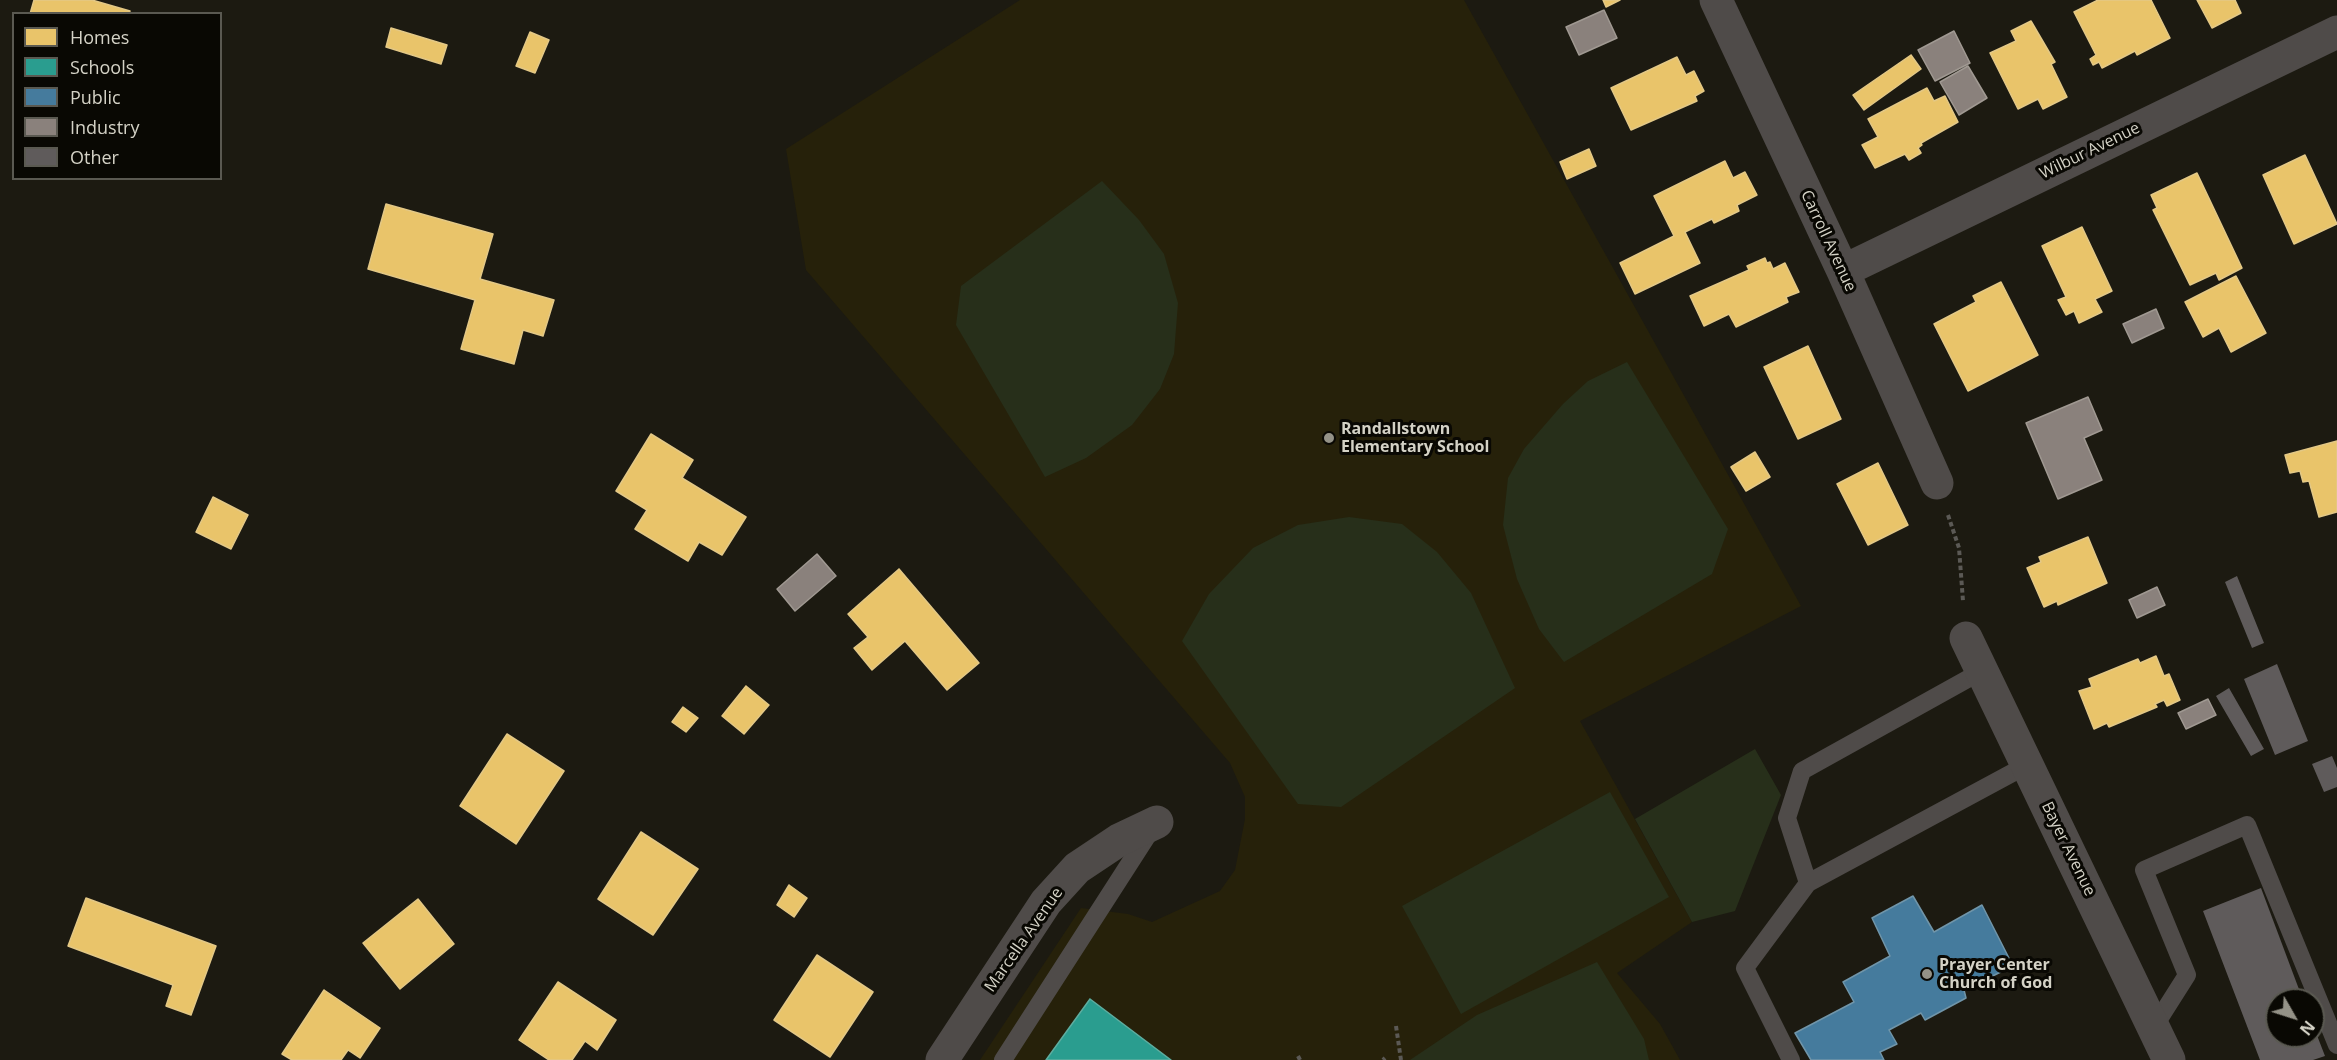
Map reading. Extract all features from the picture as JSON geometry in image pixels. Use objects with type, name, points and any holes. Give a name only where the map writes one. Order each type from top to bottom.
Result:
[{"type":"street","name":"Carroll Avenue","points":[[1716,0],[1843,271],[1937,483]]},
{"type":"street","name":"Wilbur Avenue","points":[[1843,271],[2337,32]]},
{"type":"street","name":"Bayer Avenue","points":[[1966,638],[2169,1060]]},
{"type":"street","name":"Marcella Avenue","points":[[942,1060],[1046,902],[1077,868],[1119,840],[1157,822]]},
{"type":"lane","points":[[1808,883],[1787,818],[1802,771],[1982,671]]},
{"type":"lane","points":[[1789,1059],[1745,968],[1808,883],[2027,765]]},
{"type":"lane","points":[[1003,1060],[1157,822]]},
{"type":"lane","points":[[2154,1028],[2187,975],[2144,870],[2247,825],[2337,1045]]},
{"type":"path","points":[[1937,483],[1959,548],[1966,638]]},
{"type":"path","points":[[1396,1026],[1401,1060]]},
{"type":"shaded area","name":"Randallstown Elementary School","points":[[1020,0],[1464,0],[1801,606],[1580,721],[1692,922],[1617,973],[1660,1024],[1680,1060],[980,1060],[1081,908],[1128,914],[1152,922],[1220,891],[1235,870],[1245,819],[1245,797],[1230,763],[806,270],[786,149]]},
{"type":"green space","points":[[1102,181],[1139,220],[1164,254],[1178,303],[1174,354],[1160,389],[1132,425],[1086,458],[1045,477],[956,325],[961,286]]},
{"type":"green space","points":[[1627,362],[1728,529],[1712,574],[1564,662],[1539,629],[1517,579],[1503,525],[1508,478],[1524,449],[1563,404],[1588,381]]},
{"type":"green space","points":[[1349,517],[1402,524],[1437,552],[1471,593],[1515,688],[1341,807],[1298,804],[1182,641],[1209,594],[1253,548],[1298,525]]},
{"type":"green space","points":[[1755,749],[1781,795],[1735,911],[1692,922],[1635,819]]},
{"type":"green space","points":[[1610,792],[1669,897],[1461,1014],[1402,906]]},
{"type":"green space","points":[[1597,962],[1644,1039],[1649,1060],[1410,1060],[1477,1015]]},
{"type":"building: Homes","points":[[34,0],[92,0],[130,11],[130,12],[31,12]]},
{"type":"building: Homes","points":[[1603,0],[1620,0],[1606,7]]},
{"type":"building: Homes","points":[[2098,0],[2151,0],[2170,38],[2137,55],[2135,51],[2102,68],[2099,62],[2093,65],[2090,59],[2096,55],[2074,12]]},
{"type":"building: Homes","points":[[2197,0],[2235,0],[2241,13],[2212,28]]},
{"type":"building: Homes","points":[[2031,21],[2055,62],[2051,64],[2067,97],[2043,109],[2038,99],[2018,109],[1990,53],[2016,41],[2011,31]]},
{"type":"building: Homes","points":[[391,28],[447,45],[441,64],[386,47]]},
{"type":"building: Homes","points":[[530,32],[549,40],[535,73],[516,66]]},
{"type":"building: Homes","points":[[1911,55],[1921,69],[1864,110],[1853,95]]},
{"type":"building: Homes","points":[[1677,57],[1686,75],[1694,71],[1704,91],[1695,96],[1697,101],[1631,130],[1611,88]]},
{"type":"building: Homes","points":[[1927,88],[1934,101],[1945,96],[1958,122],[1921,143],[1922,145],[1918,148],[1921,153],[1909,160],[1905,154],[1875,168],[1862,145],[1878,137],[1868,119]]},
{"type":"building: Homes","points":[[1589,149],[1596,166],[1567,179],[1560,162]]},
{"type":"building: Homes","points":[[2305,155],[2337,224],[2294,244],[2263,175]]},
{"type":"building: Homes","points":[[1725,161],[1733,178],[1745,172],[1757,195],[1737,205],[1739,211],[1714,223],[1712,219],[1685,232],[1700,263],[1635,294],[1620,263],[1674,236],[1654,196]]},
{"type":"building: Homes","points":[[2197,173],[2242,268],[2219,280],[2216,273],[2190,285],[2153,210],[2157,208],[2151,195]]},
{"type":"building: Homes","points":[[386,204],[493,234],[480,279],[554,300],[543,336],[523,330],[514,364],[461,349],[475,300],[368,269]]},
{"type":"building: Homes","points":[[2082,227],[2112,291],[2095,299],[2102,312],[2079,323],[2074,311],[2066,315],[2058,300],[2066,297],[2042,246]]},
{"type":"building: Homes","points":[[1765,258],[1773,269],[1785,263],[1799,292],[1786,297],[1788,302],[1736,327],[1729,314],[1704,326],[1690,296],[1749,270],[1747,266]]},
{"type":"building: Homes","points":[[2236,276],[2266,333],[2231,352],[2219,328],[2203,337],[2185,302]]},
{"type":"building: Homes","points":[[2001,282],[2038,355],[1968,391],[1934,324],[1976,302],[1973,296]]},
{"type":"building: Homes","points":[[1808,346],[1841,419],[1798,439],[1764,367]]},
{"type":"building: Homes","points":[[651,434],[693,460],[682,478],[746,517],[722,555],[699,542],[688,561],[635,529],[647,510],[616,491]]},
{"type":"building: Homes","points":[[2337,441],[2337,512],[2319,517],[2309,481],[2303,482],[2300,471],[2290,473],[2285,455]]},
{"type":"building: Homes","points":[[1755,452],[1770,477],[1746,491],[1731,467]]},
{"type":"building: Homes","points":[[1878,463],[1908,525],[1868,545],[1837,484]]},
{"type":"building: Homes","points":[[213,497],[248,515],[231,549],[196,532]]},
{"type":"building: Homes","points":[[2088,537],[2107,583],[2058,605],[2057,601],[2044,607],[2027,568],[2041,562],[2039,557]]},
{"type":"building: Homes","points":[[899,569],[979,663],[947,690],[905,641],[872,670],[854,648],[868,637],[848,614]]},
{"type":"building: Homes","points":[[2156,656],[2164,676],[2169,674],[2180,700],[2167,706],[2164,700],[2155,704],[2157,707],[2109,727],[2107,723],[2094,729],[2079,691],[2092,687],[2089,679],[2138,659],[2140,663]]},
{"type":"building: Homes","points":[[746,686],[769,705],[744,734],[722,716]]},
{"type":"building: Homes","points":[[683,707],[698,718],[686,732],[672,722]]},
{"type":"building: Homes","points":[[507,734],[564,771],[516,844],[460,806]]},
{"type":"building: Homes","points":[[641,832],[698,869],[653,935],[598,899]]},
{"type":"building: Homes","points":[[789,885],[807,898],[794,917],[777,905]]},
{"type":"building: Homes","points":[[86,898],[216,946],[191,1015],[166,1006],[173,985],[68,946]]},
{"type":"building: Homes","points":[[418,899],[454,944],[400,989],[363,943]]},
{"type":"building: Homes","points":[[817,955],[873,992],[830,1057],[774,1020]]},
{"type":"building: Homes","points":[[558,982],[616,1020],[597,1050],[585,1041],[572,1060],[549,1060],[519,1040]]},
{"type":"building: Homes","points":[[324,990],[380,1028],[360,1058],[348,1050],[341,1060],[292,1060],[282,1054]]},
{"type":"building: Schools","points":[[1090,999],[1171,1060],[1046,1060]]},
{"type":"building: Public","name":"Prayer Center Church of God","points":[[1913,896],[1934,932],[1982,905],[2013,966],[1964,990],[1966,998],[1925,1020],[1921,1013],[1889,1030],[1897,1044],[1880,1052],[1884,1060],[1811,1060],[1795,1033],[1854,1002],[1843,982],[1890,956],[1872,918]]},
{"type":"building: Industry","points":[[1604,10],[1617,38],[1579,55],[1566,27]]},
{"type":"building: Industry","points":[[1954,31],[1970,63],[1935,81],[1918,50]]},
{"type":"building: Industry","points":[[1968,66],[1987,98],[1959,115],[1940,82]]},
{"type":"building: Industry","points":[[2156,309],[2164,328],[2132,343],[2123,324]]},
{"type":"building: Industry","points":[[2088,397],[2102,430],[2084,438],[2102,480],[2058,499],[2026,423]]},
{"type":"building: Industry","points":[[817,554],[836,576],[795,611],[777,589]]},
{"type":"building: Industry","points":[[2157,587],[2165,605],[2137,618],[2129,600]]},
{"type":"building: Industry","points":[[2208,699],[2216,715],[2186,729],[2178,713]]},
{"type":"building: Other","points":[[2237,576],[2264,643],[2252,648],[2225,582]]},
{"type":"building: Other","points":[[2277,664],[2308,741],[2275,755],[2244,679]]},
{"type":"building: Other","points":[[2229,688],[2264,749],[2251,756],[2216,696]]},
{"type":"building: Other","points":[[2332,756],[2337,768],[2337,787],[2324,792],[2312,764]]},
{"type":"building: Other","points":[[2261,888],[2298,988],[2265,988],[2265,1048],[2322,1048],[2325,1056],[2313,1060],[2260,1060],[2203,911]]},
{"type":"place","name":"Randallstown Elementary School","points":[[1329,438]]},
{"type":"place","name":"Prayer Center Church of God","points":[[1927,974]]}]
